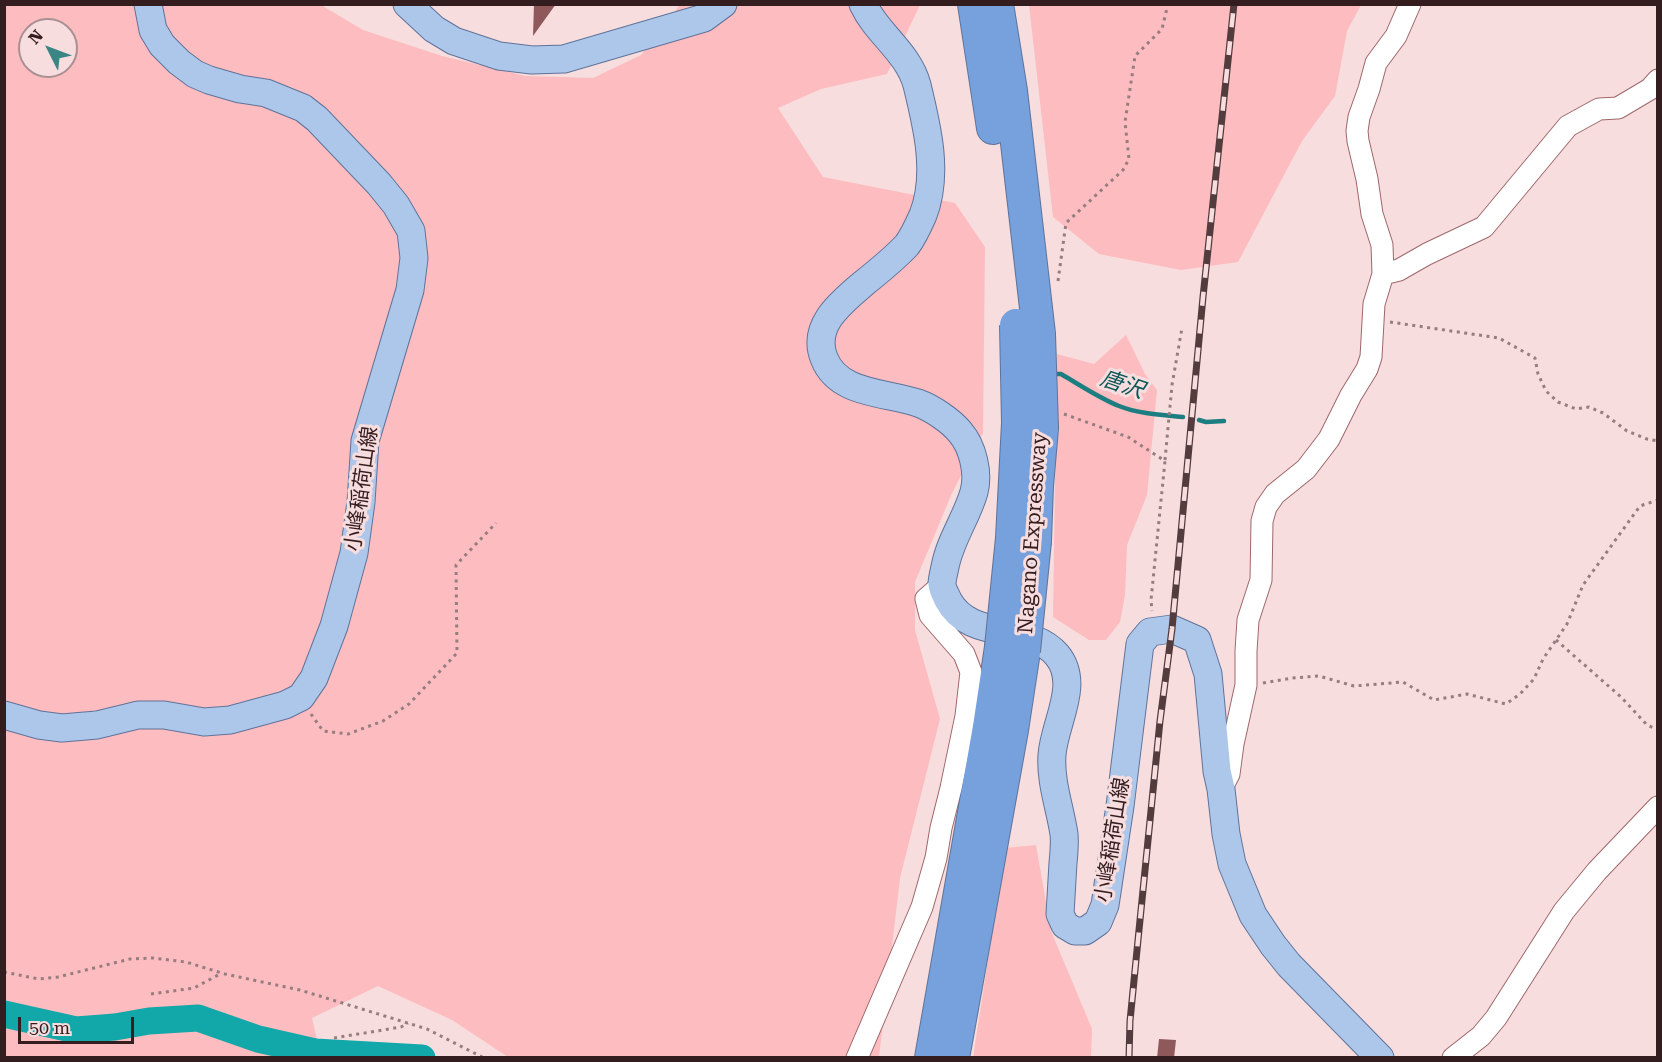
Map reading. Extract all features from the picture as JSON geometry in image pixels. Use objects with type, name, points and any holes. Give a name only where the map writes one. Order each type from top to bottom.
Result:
[{"type":"highway","name":"Nagano Expressway","points":[[953,1058],[1012,730],[1012,649],[1023,539],[1039,421],[1028,330],[989,92],[986,9]]},
{"type":"highway","name":"Nagano Expressway","points":[[931,1058],[989,727],[1012,649]]},
{"type":"main road","name":"小峰稲荷山線","points":[[148,4],[153,30],[162,45],[179,62],[195,74],[209,80],[240,89],[266,93],[303,108],[379,184],[396,205],[411,231],[414,258],[410,290],[365,441],[361,502],[354,553],[334,626],[314,678],[301,697]]},
{"type":"main road","points":[[407,4],[434,29],[454,41],[499,56],[532,60],[564,59],[704,18],[723,4]]},
{"type":"main road","points":[[863,4],[876,27],[906,59],[916,81],[930,146],[932,182],[924,214],[909,242],[889,263],[837,306],[826,322],[820,341],[824,359],[833,373],[848,386],[921,404],[945,418],[961,432],[972,451],[975,491],[947,556],[942,585]]},
{"type":"main road","name":"小峰稲荷山線","points":[[942,585],[950,604],[961,616],[975,625],[1038,640],[1049,647],[1066,670],[1067,686],[1052,754],[1053,779],[1065,838],[1060,915],[1065,925],[1075,931],[1085,931],[1098,922],[1105,905],[1140,644],[1150,632],[1155,631]]},
{"type":"main road","points":[[1155,631],[1172,629],[1197,640],[1208,674],[1217,771],[1232,864],[1253,915],[1289,965],[1380,1058]]},
{"type":"main road","points":[[4,715],[39,725],[62,728],[97,725],[138,715],[164,715],[204,722],[230,720],[285,705],[301,697]]},
{"type":"street","points":[[1221,789],[1229,774],[1246,685],[1248,620],[1261,580],[1262,520],[1266,507],[1275,494],[1306,469],[1329,439],[1367,369],[1371,357],[1374,304],[1383,274],[1382,245],[1372,214],[1357,131],[1359,117],[1376,63],[1396,36],[1410,4]]},
{"type":"street","points":[[1383,274],[1399,270],[1484,227],[1568,126],[1599,109],[1618,108],[1650,89],[1658,80]]},
{"type":"street","points":[[858,1058],[922,907],[936,858],[966,716],[971,672],[964,654],[930,615],[926,598],[942,585]]},
{"type":"street","points":[[1454,1058],[1481,1036],[1496,1018],[1564,910],[1597,871],[1658,807]]},
{"type":"path","points":[[1058,282],[1066,223],[1123,170],[1129,159],[1125,122],[1135,56],[1162,29],[1168,4]]},
{"type":"path","points":[[1374,319],[1499,338],[1535,358],[1538,374],[1546,391],[1558,402],[1576,409],[1589,406],[1603,413],[1627,431],[1647,440],[1658,441]]},
{"type":"path","points":[[1155,631],[1150,600],[1172,385],[1182,328]]},
{"type":"path","points":[[1039,421],[1128,437],[1165,461]]},
{"type":"path","points":[[1246,685],[1318,676],[1354,686],[1403,682],[1434,700],[1467,694],[1506,704],[1520,694],[1534,679],[1543,659],[1567,624],[1583,585],[1640,506],[1658,500]]},
{"type":"path","points":[[301,697],[323,731],[348,734],[382,721],[409,704],[457,653],[456,565],[496,523]]},
{"type":"path","points":[[1556,640],[1621,697],[1647,725],[1658,730]]},
{"type":"path","points":[[4,972],[39,979],[58,977],[130,959],[153,958],[186,962],[221,973],[300,990],[427,1029],[484,1058]]},
{"type":"path","points":[[151,994],[194,988],[221,973]]},
{"type":"path","points":[[334,1038],[401,1027],[408,1023]]},
{"type":"shaded area","points":[[1029,4],[1361,5],[1347,31],[1335,96],[1302,141],[1238,262],[1181,270],[1099,254],[1053,217]]},
{"type":"shaded area","points":[[5,5],[321,5],[363,30],[442,56],[526,76],[593,78],[641,55],[679,5],[920,5],[887,74],[821,89],[778,108],[823,177],[955,203],[985,247],[983,433],[952,493],[915,582],[915,630],[940,719],[900,878],[879,1057],[508,1057],[452,1020],[378,986],[312,1018],[321,1057],[5,1058]]},
{"type":"shaded area","points":[[1126,335],[1145,374],[1157,390],[1147,495],[1127,545],[1125,595],[1120,622],[1106,640],[1089,640],[1053,617],[1057,354],[1094,364]]},
{"type":"shaded area","points":[[1036,845],[1051,931],[1092,1029],[1091,1057],[973,1058],[1005,848]]},
{"type":"building","points":[[534,4],[556,4],[533,36]]},
{"type":"building","points":[[1159,1039],[1176,1040],[1174,1058],[1157,1058]]},
{"type":"waterway","name":"唐沢","points":[[1054,374],[1061,374],[1104,399],[1127,409],[1183,417]]},
{"type":"waterway","points":[[1199,420],[1224,421]]},
{"type":"waterway","points":[[4,1014],[76,1030],[149,1021],[198,1018],[258,1039],[315,1052],[422,1058]]},
{"type":"railway","points":[[1129,1058],[1130,1021],[1139,930],[1160,721],[1172,629],[1203,297],[1234,4]]}]
